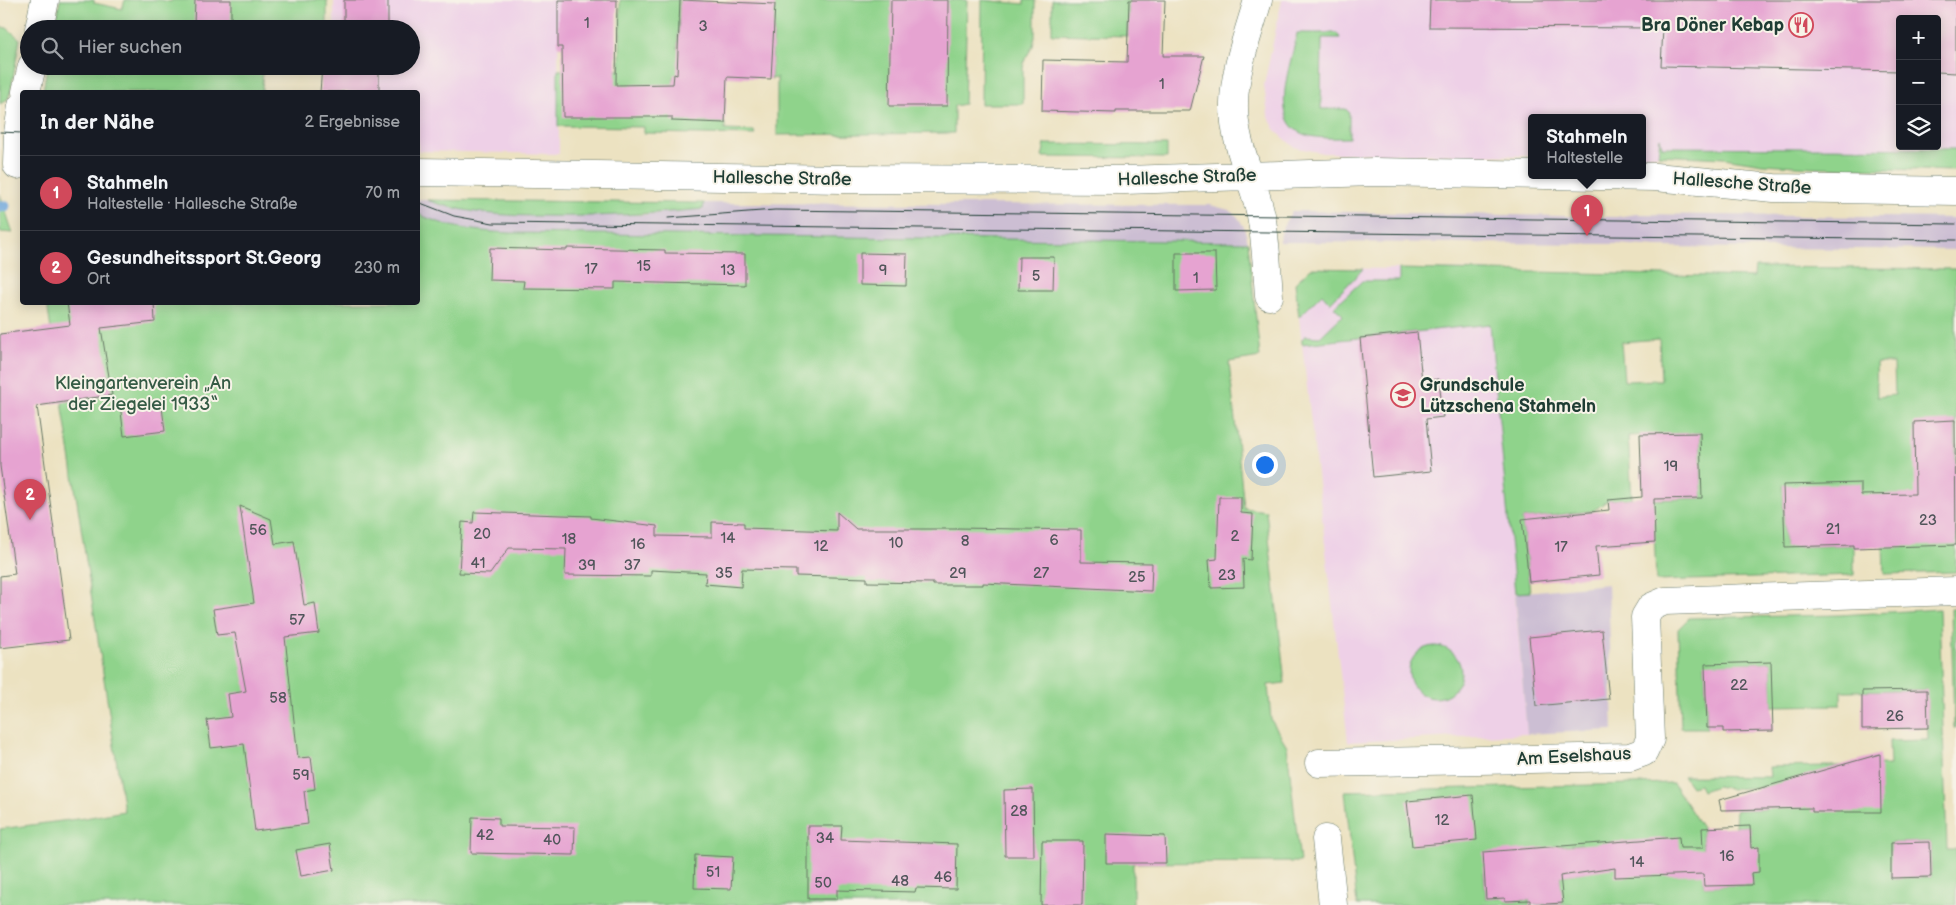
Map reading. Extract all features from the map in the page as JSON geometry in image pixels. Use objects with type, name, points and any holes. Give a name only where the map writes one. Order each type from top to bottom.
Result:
[{"type":"street","points":[[42,20],[45,0]]},
{"type":"street","points":[[1258,0],[1235,85],[1234,105],[1239,146],[1250,175],[1261,216],[1269,296]]},
{"type":"street","points":[[26,90],[30,75]]},
{"type":"street","points":[[13,165],[20,120]]},
{"type":"street","name":"Hallesche Straße","points":[[420,172],[841,179],[1125,180],[1356,172],[1528,175]]},
{"type":"street","name":"Hallesche Straße","points":[[1646,177],[1774,188],[1956,190]]},
{"type":"street","name":"Am Eselshaus","points":[[1318,764],[1630,756],[1644,752],[1650,739],[1645,617],[1651,607],[1665,602],[1956,591]]},
{"type":"street","points":[[1326,839],[1333,905]]},
{"type":"shaded area","points":[[334,0],[558,0],[559,154],[420,151],[420,90],[332,90],[333,75],[420,75],[420,20],[334,20]]},
{"type":"shaded area","points":[[1282,0],[1956,0],[1956,171],[1815,167],[1724,158],[1646,156],[1646,114],[1528,114],[1528,156],[1323,153],[1294,147],[1275,130],[1268,115],[1264,85]]},
{"type":"shaded area","points":[[420,199],[445,206],[523,216],[640,215],[703,209],[704,203],[1210,205],[1229,210],[1237,216],[1244,227],[1248,242],[510,233],[472,231],[441,225],[420,215]]},
{"type":"shaded area","points":[[1292,211],[1616,217],[1636,214],[1956,218],[1956,250],[1657,247],[1617,244],[1279,242],[1283,226]]},
{"type":"shaded area","points":[[1311,268],[1486,270],[1527,734],[1348,742],[1295,283]]},
{"type":"shaded area","points":[[1608,584],[1613,730],[1527,734],[1515,593]]},
{"type":"green space","points":[[60,0],[94,0],[94,3],[122,9],[125,0],[160,0],[171,2],[172,0],[327,0],[327,20],[57,20]]},
{"type":"green space","points":[[620,0],[679,0],[678,49],[724,77],[674,75],[672,120],[725,123],[725,130],[754,131],[755,135],[644,133],[644,127],[558,126],[558,70],[620,70]]},
{"type":"green space","points":[[775,0],[967,0],[964,104],[954,106],[954,133],[777,135],[777,78],[771,79]]},
{"type":"green space","points":[[982,0],[1024,4],[1024,0],[1035,0],[1035,36],[1033,46],[1025,59],[1023,68],[1023,104],[981,104]]},
{"type":"green space","points":[[1052,0],[1129,0],[1128,36],[1052,34]]},
{"type":"green space","points":[[0,27],[7,28],[20,39],[8,99],[0,104]]},
{"type":"green space","points":[[1297,33],[1337,33],[1340,38],[1322,38],[1321,109],[1346,109],[1349,113],[1349,138],[1322,138],[1306,135],[1294,128],[1287,118],[1285,90]]},
{"type":"green space","points":[[46,75],[263,75],[262,90],[43,90]]},
{"type":"green space","points":[[1660,138],[1662,147],[1956,149],[1956,171],[1813,167],[1763,164],[1724,158],[1658,155]]},
{"type":"green space","points":[[1045,144],[1167,145],[1167,158],[1042,157]]},
{"type":"green space","points":[[0,194],[13,233],[0,232]]},
{"type":"green space","points":[[427,200],[704,203],[703,209],[664,212],[606,216],[532,216],[501,215],[471,211]]},
{"type":"green space","name":"Kleingartenverein „An der Ziegelei 1933“","points":[[420,215],[441,223],[463,228],[510,233],[1248,242],[1260,357],[1229,362],[1244,508],[1266,511],[1285,683],[1268,685],[1271,720],[1287,746],[1300,862],[1133,863],[1133,905],[0,905],[0,829],[124,811],[47,305],[420,305]]},
{"type":"green space","points":[[1755,267],[1956,269],[1956,572],[1884,574],[1882,514],[1783,485],[1785,547],[1854,545],[1854,575],[1656,581],[1653,500],[1702,498],[1700,433],[1628,436],[1632,498],[1608,500],[1593,511],[1522,519],[1530,592],[1515,593],[1490,324],[1302,344],[1302,339],[1305,336],[1320,337],[1343,315],[1334,307],[1362,281],[1399,281],[1399,269],[1754,277]],"holes":[[[1659,339],[1661,380],[1624,381],[1621,342]],[[1876,363],[1894,363],[1895,395],[1877,397]]]},
{"type":"green space","points":[[1311,268],[1363,269],[1330,303],[1322,294],[1299,317],[1295,283]]},
{"type":"green space","points":[[1939,609],[1947,849],[1956,849],[1956,905],[1534,905],[1562,903],[1560,876],[1585,872],[1582,844],[1554,846],[1553,850],[1503,871],[1484,872],[1486,899],[1505,898],[1506,901],[1530,900],[1530,905],[1357,905],[1345,791],[1673,783],[1702,828],[1704,886],[1751,885],[1750,826],[1735,827],[1736,810],[1767,809],[1765,787],[1731,789],[1717,786],[1702,791],[1699,785],[1691,787],[1683,776],[1770,777],[1769,767],[1890,765],[1889,741],[1928,740],[1926,690],[1841,691],[1841,705],[1772,706],[1771,662],[1705,665],[1707,728],[1681,728],[1678,629],[1689,618],[1840,615]],"holes":[[[1930,842],[1931,877],[1892,878],[1891,843]]]},
{"type":"green space","points":[[1951,609],[1956,609],[1956,728],[1954,728]]},
{"type":"green space","points":[[1430,646],[1440,646],[1450,650],[1457,657],[1461,672],[1457,687],[1450,694],[1440,698],[1430,698],[1420,694],[1413,687],[1409,677],[1409,667],[1413,657],[1420,650]]},
{"type":"building","points":[[195,0],[231,0],[231,20],[194,20]]},
{"type":"building","points":[[344,0],[388,0],[388,20],[344,20]]},
{"type":"building","points":[[558,0],[617,0],[616,85],[673,84],[674,74],[677,75],[680,0],[775,4],[771,79],[727,77],[725,123],[672,121],[672,117],[563,117],[562,47],[558,47]]},
{"type":"building","points":[[891,0],[948,0],[947,106],[889,106]]},
{"type":"building","points":[[1129,0],[1165,0],[1163,56],[1204,56],[1190,111],[1116,111],[1116,113],[1042,111],[1043,60],[1127,62]]},
{"type":"building","points":[[1430,0],[1956,0],[1956,73],[1941,72],[1941,15],[1896,15],[1896,71],[1661,66],[1663,28],[1429,27]]},
{"type":"building","points":[[321,75],[379,75],[379,90],[320,90]]},
{"type":"building","points":[[490,248],[665,250],[665,253],[745,254],[745,285],[615,282],[615,289],[523,288],[524,281],[489,280]]},
{"type":"building","points":[[860,253],[907,254],[906,286],[860,285]]},
{"type":"building","points":[[1176,253],[1215,253],[1216,290],[1176,291]]},
{"type":"building","points":[[1019,257],[1054,257],[1053,290],[1018,290]]},
{"type":"building","points":[[67,305],[154,305],[155,322],[101,328],[112,395],[37,406],[69,640],[0,648],[0,576],[15,574],[0,466],[0,334],[70,325]]},
{"type":"building","name":"Grundschule Lützschena Stahmeln","points":[[1417,332],[1422,381],[1439,379],[1443,417],[1426,419],[1431,471],[1373,477],[1360,338]]},
{"type":"building","points":[[161,399],[165,431],[124,436],[120,404]]},
{"type":"building","points":[[1955,420],[1956,545],[1854,548],[1854,545],[1785,547],[1783,485],[1861,483],[1861,495],[1915,494],[1914,422]]},
{"type":"building","points":[[1700,433],[1702,498],[1654,499],[1655,542],[1596,546],[1599,575],[1529,582],[1522,519],[1609,510],[1608,500],[1642,497],[1640,434]]},
{"type":"building","points":[[1219,497],[1241,497],[1241,513],[1253,514],[1251,560],[1243,559],[1244,587],[1211,588],[1209,560],[1217,559]]},
{"type":"building","points":[[240,506],[271,519],[275,544],[294,541],[304,605],[315,603],[319,633],[285,637],[298,758],[311,757],[315,789],[304,791],[308,824],[255,831],[244,744],[211,748],[207,720],[231,717],[228,694],[246,691],[235,633],[217,635],[213,609],[254,603]]},
{"type":"building","points":[[474,512],[591,516],[591,518],[657,526],[657,536],[712,537],[712,522],[744,523],[744,528],[837,531],[837,512],[856,529],[1081,530],[1081,562],[1152,563],[1151,591],[983,583],[983,585],[933,585],[933,583],[867,582],[867,578],[796,576],[796,570],[742,569],[741,587],[705,584],[706,573],[651,570],[651,576],[565,575],[566,549],[509,548],[490,574],[459,573],[462,522],[473,523]]},
{"type":"building","points":[[1602,630],[1609,699],[1536,706],[1529,637]]},
{"type":"building","points":[[1771,662],[1773,731],[1723,732],[1723,728],[1707,728],[1705,664]]},
{"type":"building","points":[[1927,690],[1928,728],[1862,729],[1862,691]]},
{"type":"building","points":[[1880,754],[1881,812],[1812,812],[1812,808],[1721,810],[1719,800]]},
{"type":"building","points":[[1033,789],[1034,856],[1005,856],[1004,790]]},
{"type":"building","points":[[1473,795],[1477,840],[1412,846],[1407,801]]},
{"type":"building","points":[[472,817],[499,818],[499,826],[575,827],[574,855],[471,853]]},
{"type":"building","points":[[808,826],[842,826],[841,840],[957,844],[956,889],[916,888],[915,892],[837,890],[837,899],[808,899]]},
{"type":"building","points":[[1750,826],[1751,848],[1759,847],[1759,872],[1751,873],[1752,885],[1704,886],[1703,874],[1615,877],[1615,868],[1560,876],[1563,903],[1530,905],[1530,900],[1505,901],[1505,898],[1486,899],[1483,852],[1679,837],[1680,848],[1703,848],[1702,828]]},
{"type":"building","points":[[1106,834],[1165,836],[1166,863],[1106,863]]},
{"type":"building","points":[[1042,841],[1083,841],[1082,905],[1041,905]]},
{"type":"building","points":[[1930,842],[1931,877],[1891,878],[1891,843]]},
{"type":"building","points":[[330,844],[334,870],[301,876],[296,850]]},
{"type":"building","points":[[695,855],[733,857],[731,889],[694,888]]},
{"type":"waterway","points":[[0,206],[5,206]]},
{"type":"tram line","points":[[0,132],[20,133]]},
{"type":"tram line","points":[[420,203],[454,216],[493,223],[1956,240]]},
{"type":"tram line","points":[[668,218],[775,210],[1956,224]]},
{"type":"place","name":"Bra Döner Kebap","points":[[1801,25]]},
{"type":"place","name":"Stahmeln","points":[[1587,236]]},
{"type":"place","name":"Grundschule Lützschena Stahmeln","points":[[1403,395]]},
{"type":"place","name":"Gesundheitssport St.Georg","points":[[30,520]]}]
